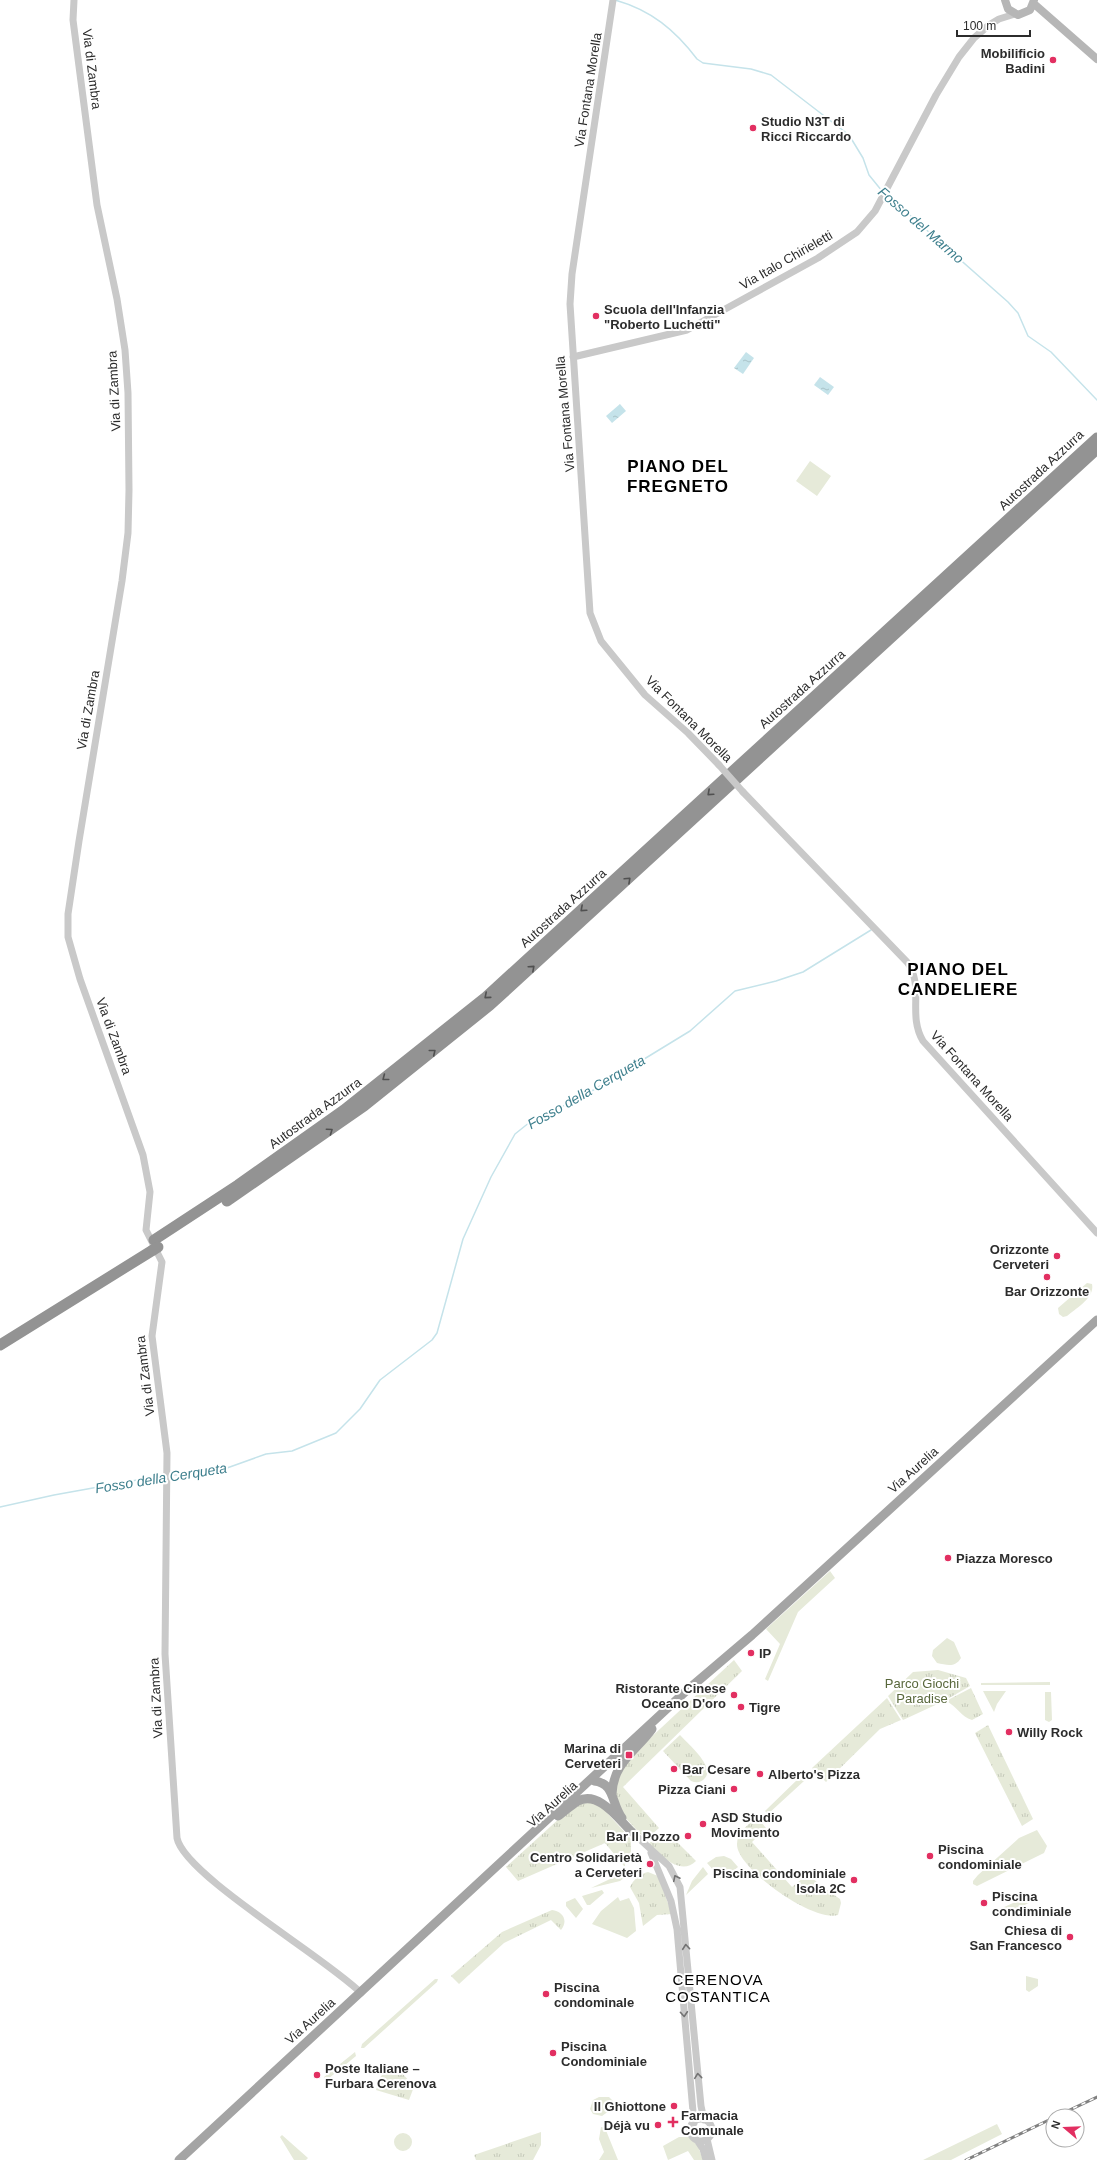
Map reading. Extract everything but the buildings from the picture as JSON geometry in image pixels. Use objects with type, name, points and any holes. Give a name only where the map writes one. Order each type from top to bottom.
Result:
[{"type":"highway","points":[[1071,467],[1078,451],[1097,432]]},
{"type":"highway","name":"Autostrada Azzurra","points":[[0,1345],[153,1245],[344,1110],[486,997],[1071,467],[1097,438]]},
{"type":"highway","name":"Autostrada Azzurra","points":[[1071,467],[1097,449]]},
{"type":"highway","points":[[1071,467],[1097,452]]},
{"type":"highway","name":"Autostrada Azzurra","points":[[0,1336],[153,1245]]},
{"type":"main road","points":[[1006,3],[1015,14],[1022,14],[1032,5],[1043,12],[1097,59]]},
{"type":"main road","name":"Via Aurelia","points":[[460,1902],[528,1836],[668,1708],[1097,1320]]},
{"type":"main road","name":"Via Aurelia","points":[[179,2160],[460,1902],[549,1824],[725,1662],[746,1639]]},
{"type":"main road","points":[[528,1836],[545,1824],[594,1781],[668,1708]]},
{"type":"main road","points":[[632,1832],[615,1807],[612,1794],[613,1780],[619,1766],[652,1729]]},
{"type":"main road","points":[[594,1781],[607,1786],[612,1794]]},
{"type":"main road","points":[[594,1781],[594,1791],[603,1805],[632,1832]]},
{"type":"main road","points":[[549,1824],[580,1800],[592,1799],[603,1805]]},
{"type":"street","name":"Via di Zambra","points":[[74,0],[73,17],[97,205],[118,303],[125,350],[128,393],[129,490],[128,523],[122,581],[78,848],[68,914],[68,937],[80,979],[129,1113],[148,1175],[150,1195],[146,1230],[162,1262],[152,1336],[165,1439],[167,1475],[165,1658],[174,1814],[178,1843],[185,1853],[216,1882],[341,1975],[361,1993]]},
{"type":"street","name":"Via Fontana Morella","points":[[612,3],[572,278],[570,309],[582,464],[590,609],[594,625],[604,644],[645,695],[688,733],[907,962],[915,978],[915,1021],[923,1041],[1097,1233]]},
{"type":"street","points":[[999,19],[1003,14],[1006,3]]},
{"type":"street","points":[[999,19],[1015,14]]},
{"type":"street","name":"Via Italo Chirieletti","points":[[573,356],[673,334],[696,326],[834,248],[866,224],[880,202],[952,67],[974,38],[999,19]]},
{"type":"street","points":[[632,1832],[668,1866],[678,1880],[681,1892],[701,2106],[704,2120]]},
{"type":"street","points":[[648,1848],[656,1863],[670,1898],[676,1924],[694,2123]]},
{"type":"street","points":[[706,2160],[697,2140],[691,2134],[691,2128],[698,2120],[704,2120],[709,2124],[712,2130],[707,2139],[712,2160]]},
{"type":"street","points":[[697,2140],[707,2139]]},
{"type":"green space","points":[[810,461],[831,476],[817,496],[796,481]]},
{"type":"green space","points":[[1087,1283],[1092,1284],[1091,1294],[1088,1298],[1067,1316],[1063,1317],[1059,1314],[1058,1308]]},
{"type":"green space","points":[[830,1571],[835,1578],[798,1612],[768,1681],[765,1679],[780,1644],[766,1629]]},
{"type":"green space","points":[[947,1638],[954,1642],[961,1658],[953,1665],[937,1663],[932,1656],[933,1650]]},
{"type":"green space","points":[[734,1660],[742,1671],[623,1787],[659,1828],[649,1837],[644,1838],[621,1813],[615,1800],[616,1781],[632,1755]]},
{"type":"green space","name":"Parco Giochi Paradise","points":[[938,1670],[966,1678],[970,1686],[944,1701],[903,1720],[888,1696],[913,1672]]},
{"type":"green space","points":[[1050,1682],[1050,1685],[981,1685],[981,1683]]},
{"type":"green space","points":[[971,1688],[983,1714],[972,1720],[968,1719],[946,1701]]},
{"type":"green space","points":[[983,1691],[1006,1691],[997,1704],[994,1712]]},
{"type":"green space","points":[[1045,1692],[1051,1692],[1052,1720],[1049,1722],[1045,1720]]},
{"type":"green space","points":[[887,1698],[901,1720],[880,1729],[826,1782],[812,1768]]},
{"type":"green space","points":[[988,1725],[1033,1819],[1022,1826],[975,1733]]},
{"type":"green space","points":[[680,1735],[704,1761],[707,1773],[705,1778],[700,1782],[691,1781],[663,1751]]},
{"type":"green space","points":[[800,1777],[804,1781],[768,1814],[765,1811]]},
{"type":"green space","points":[[597,1802],[631,1839],[631,1857],[625,1859],[625,1866],[605,1843],[518,1881],[506,1867],[573,1806],[577,1804]]},
{"type":"green space","points":[[757,1817],[766,1828],[752,1842],[792,1887],[808,1874],[820,1885],[840,1899],[841,1903],[838,1915],[827,1915],[812,1911],[795,1902],[778,1892],[749,1866],[740,1854],[737,1840],[741,1832]]},
{"type":"green space","points":[[1037,1830],[1047,1846],[1044,1853],[977,1886],[973,1884],[973,1881],[978,1875],[1019,1838]]},
{"type":"green space","points":[[664,1833],[667,1837],[672,1837],[696,1861],[690,1865],[677,1865],[664,1858],[648,1844]]},
{"type":"green space","points":[[724,1856],[731,1859],[738,1867],[722,1880],[707,1863],[716,1857]]},
{"type":"green space","points":[[703,1867],[708,1874],[686,1895],[692,1881]]},
{"type":"green space","points":[[629,1870],[631,1873],[620,1881],[591,1888]]},
{"type":"green space","points":[[648,1872],[658,1876],[672,1914],[657,1915],[643,1926],[639,1903],[630,1887],[638,1877]]},
{"type":"green space","points":[[602,1890],[604,1893],[590,1905],[587,1905],[582,1896]]},
{"type":"green space","points":[[1031,1895],[1034,1900],[1006,1915],[1002,1913],[1002,1908]]},
{"type":"green space","points":[[618,1897],[620,1901],[629,1898],[634,1908],[636,1931],[627,1938],[592,1924],[601,1911]]},
{"type":"green space","points":[[575,1898],[583,1909],[576,1918],[566,1906],[566,1902]]},
{"type":"green space","points":[[552,1910],[559,1912],[563,1917],[564,1923],[561,1930],[551,1920],[504,1943],[459,1984],[451,1976],[502,1932]]},
{"type":"green space","points":[[1026,1976],[1038,1979],[1038,1986],[1029,1992],[1026,1990]]},
{"type":"green space","points":[[435,1979],[438,1979],[437,1982],[364,2048],[361,2048],[362,2044]]},
{"type":"green space","points":[[355,2052],[356,2056],[324,2081],[324,2077]]},
{"type":"green space","points":[[394,2064],[410,2082],[415,2084],[409,2100],[376,2090],[381,2076]]},
{"type":"green space","points":[[599,2097],[609,2097],[613,2101],[609,2111],[602,2116],[593,2114],[590,2109],[593,2100]]},
{"type":"green space","points":[[997,2124],[1002,2134],[951,2160],[923,2160]]},
{"type":"green space","points":[[601,2127],[605,2128],[618,2160],[599,2160],[604,2152],[599,2139]]},
{"type":"green space","points":[[541,2132],[541,2145],[533,2160],[476,2160],[474,2155]]},
{"type":"green space","points":[[399,2133],[407,2133],[412,2138],[410,2149],[407,2151],[399,2151],[394,2146],[394,2138]]},
{"type":"green space","points":[[282,2135],[308,2158],[306,2160],[294,2160],[280,2137]]},
{"type":"green space","points":[[679,2137],[689,2137],[698,2146],[703,2160],[694,2160],[688,2151],[668,2160],[663,2146]]},
{"type":"water","points":[[746,352],[754,358],[743,374],[734,368]]},
{"type":"water","points":[[820,377],[834,387],[828,395],[814,385]]},
{"type":"water","points":[[620,404],[626,411],[612,423],[606,416]]},
{"type":"waterway","name":"Fosso del Marmo","points":[[615,0],[640,9],[661,22],[680,39],[697,59],[703,63],[751,69],[771,75],[849,135],[863,158],[869,175],[882,191]]},
{"type":"waterway","name":"Fosso del Marmo","points":[[887,195],[1008,302],[1018,313],[1028,336],[1051,352],[1097,400]]},
{"type":"waterway","name":"Fosso della Cerqueta","points":[[168,1475],[194,1475],[227,1468],[266,1454],[292,1451],[336,1433],[360,1409],[380,1380],[432,1340],[437,1333],[463,1239],[491,1177],[515,1134],[530,1122],[582,1097],[690,1031],[735,991],[776,981],[803,972],[871,930]]},
{"type":"waterway","name":"Fosso della Cerqueta","points":[[0,1507],[54,1495],[165,1475]]},
{"type":"railway","points":[[1074,2108],[1097,2097]]},
{"type":"railway","points":[[966,2160],[1045,2122]]},
{"type":"place","name":"Mobilificio Badini","points":[[1053,60]]},
{"type":"place","name":"Studio N3T di Ricci Riccardo","points":[[753,128]]},
{"type":"place","name":"Scuola dell'Infanzia \"Roberto Luchetti\"","points":[[596,316]]},
{"type":"place","name":"Orizzonte Cerveteri","points":[[1057,1256]]},
{"type":"place","name":"Bar Orizzonte","points":[[1047,1277]]},
{"type":"place","name":"Piazza Moresco","points":[[948,1558]]},
{"type":"place","name":"IP","points":[[751,1653]]},
{"type":"place","name":"Ristorante Cinese Oceano D'oro","points":[[734,1695]]},
{"type":"place","name":"Tigre","points":[[741,1707]]},
{"type":"place","name":"Willy Rock","points":[[1009,1732]]},
{"type":"place","name":"Marina di Cerveteri","points":[[629,1755]]},
{"type":"place","name":"Bar Cesare","points":[[674,1769]]},
{"type":"place","name":"Alberto's Pizza","points":[[760,1774]]},
{"type":"place","name":"Pizza Ciani","points":[[734,1789]]},
{"type":"place","name":"ASD Studio Movimento","points":[[703,1824]]},
{"type":"place","name":"Bar Il Pozzo","points":[[688,1836]]},
{"type":"place","name":"Piscina condominiale","points":[[930,1856]]},
{"type":"place","name":"Centro Solidarietà a Cerveteri","points":[[650,1864]]},
{"type":"place","name":"Piscina condominiale Isola 2C","points":[[854,1880]]},
{"type":"place","name":"Piscina condiminiale","points":[[984,1903]]},
{"type":"place","name":"Chiesa di San Francesco","points":[[1070,1937]]},
{"type":"place","name":"Piscina condominale","points":[[546,1994]]},
{"type":"place","name":"Piscina Condominiale","points":[[553,2053]]},
{"type":"place","name":"Poste Italiane – Furbara Cerenova","points":[[317,2075]]},
{"type":"place","name":"Il Ghiottone","points":[[674,2106]]},
{"type":"place","name":"Farmacia Comunale","points":[[673,2122]]},
{"type":"place","name":"Déjà vu","points":[[658,2125]]},
{"type":"district","name":"PIANO DEL FREGNETO","points":[[678,476]]},
{"type":"district","name":"PIANO DEL CANDELIERE","points":[[958,979]]},
{"type":"district","name":"CERENOVA COSTANTICA","points":[[718,1988]]}]
